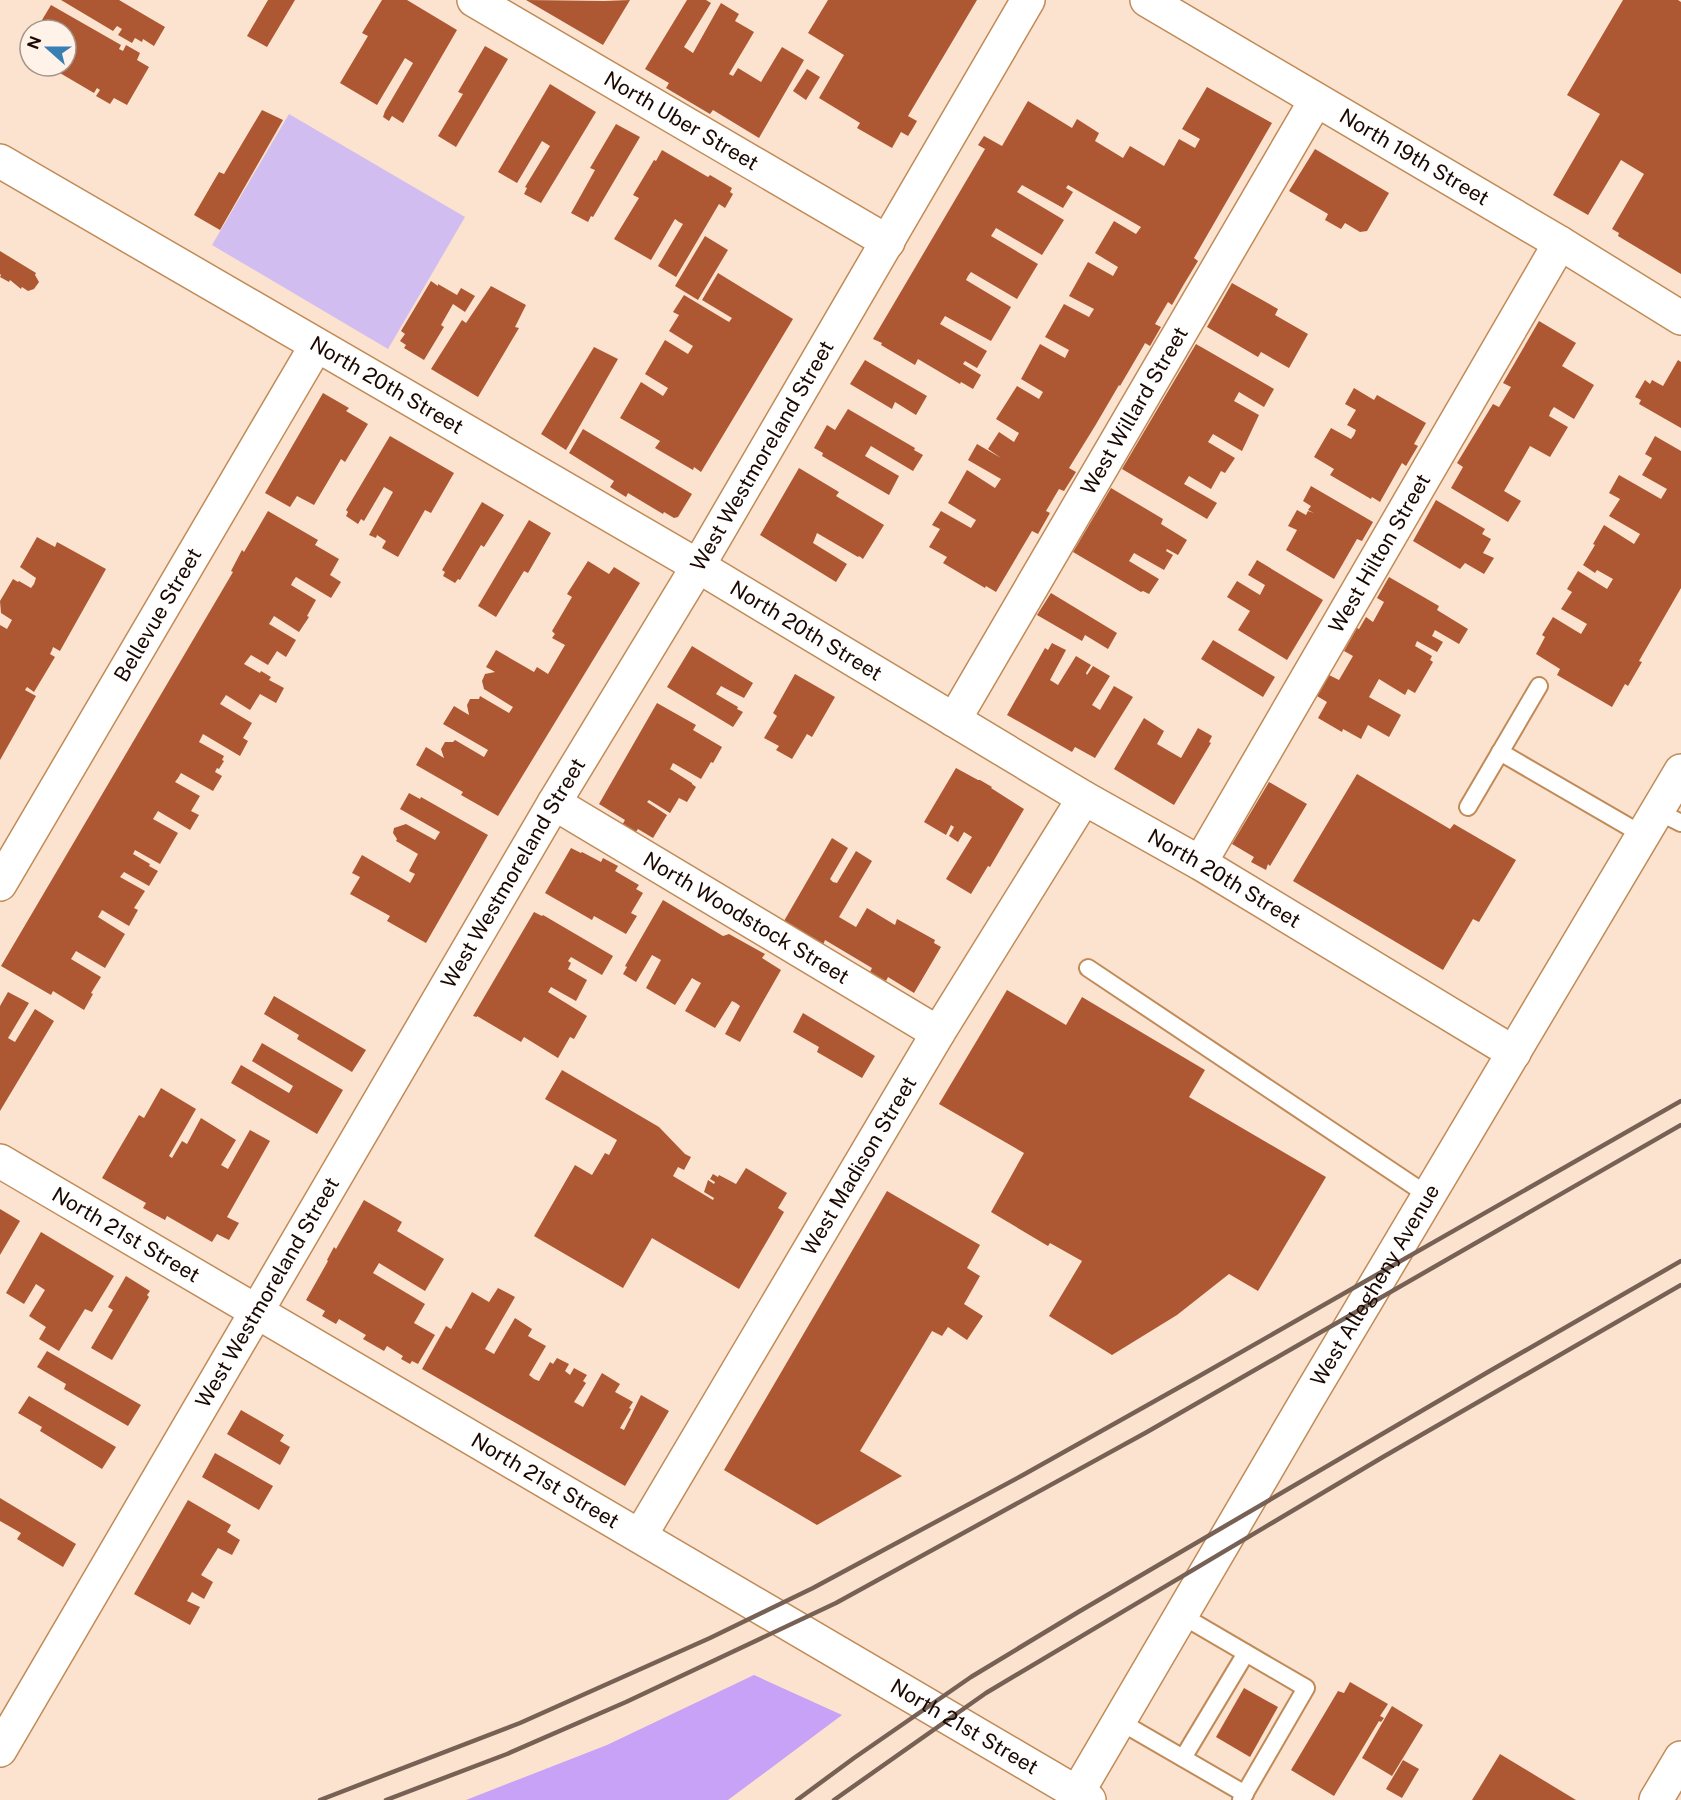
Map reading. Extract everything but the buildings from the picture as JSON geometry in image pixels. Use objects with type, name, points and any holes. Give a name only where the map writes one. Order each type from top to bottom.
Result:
[{"type":"street","name":"North Uber Street","points":[[474,0],[888,242]]},
{"type":"street","name":"West Westmoreland Street","points":[[0,1750],[554,803],[698,566],[1028,0]]},
{"type":"street","name":"North 19th Street","points":[[1147,0],[1560,243],[1681,318]]},
{"type":"street","name":"West Willard Street","points":[[954,720],[1316,100]]},
{"type":"street","name":"North 20th Street","points":[[0,161],[698,566],[1084,798],[1200,863],[1514,1053]]},
{"type":"street","name":"West Hilton Street","points":[[1200,863],[1560,243]]},
{"type":"street","name":"Bellevue Street","points":[[0,884],[316,346]]},
{"type":"street","name":"West Madison Street","points":[[640,1536],[938,1033],[1084,798]]},
{"type":"street","name":"North Woodstock Street","points":[[554,803],[938,1033]]},
{"type":"street","name":"West Allegheny Avenue","points":[[1080,1798],[1119,1721],[1429,1196],[1514,1053],[1669,805]]},
{"type":"street","name":"North 21st Street","points":[[0,1161],[640,1536],[1080,1798]]},
{"type":"street","points":[[1656,1800],[1681,1758]]},
{"type":"lane","points":[[1467,807],[1539,686]]},
{"type":"lane","points":[[1500,752],[1669,805]]},
{"type":"lane","points":[[1088,968],[1429,1196]]},
{"type":"lane","points":[[1119,1721],[1183,1758],[1243,1797],[1306,1688],[1181,1615]]},
{"type":"lane","points":[[1183,1758],[1246,1653]]},
{"type":"shaded area","points":[[289,114],[465,217],[388,349],[212,245]]},
{"type":"shaded area","points":[[754,1675],[842,1715],[728,1800],[466,1800],[607,1745]]},
{"type":"railway","points":[[320,1800],[520,1723],[710,1638],[813,1588],[1023,1475],[1681,1101]]},
{"type":"railway","points":[[386,1800],[507,1754],[626,1702],[836,1603],[1147,1432],[1681,1125]]},
{"type":"railway","points":[[797,1800],[971,1677],[1080,1611],[1681,1261]]},
{"type":"railway","points":[[834,1800],[986,1693],[1383,1457],[1681,1285]]}]
